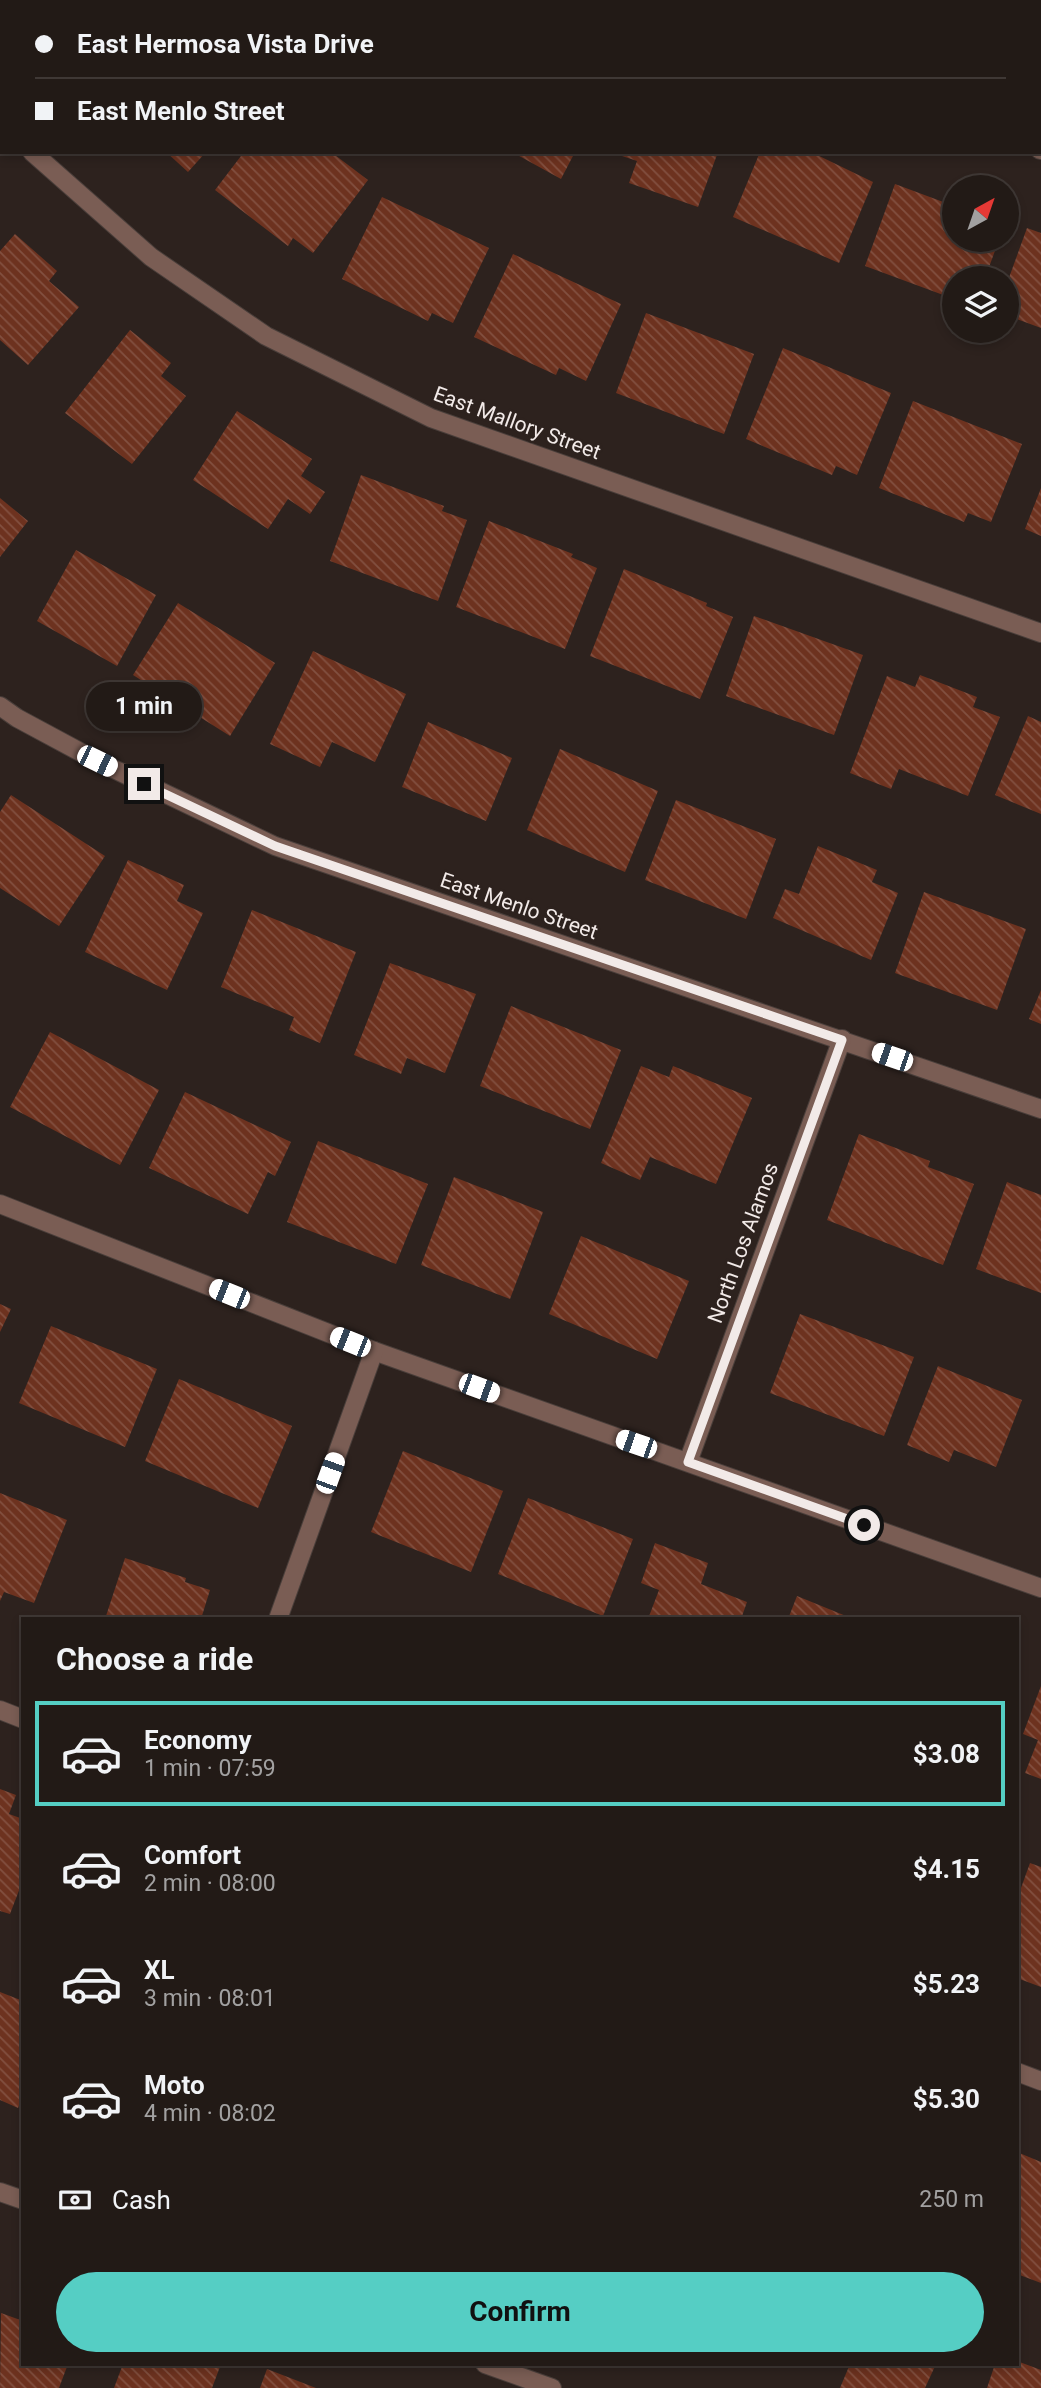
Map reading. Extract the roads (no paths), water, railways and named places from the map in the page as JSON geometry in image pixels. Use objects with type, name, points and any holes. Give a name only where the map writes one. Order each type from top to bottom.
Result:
[{"type":"street","name":"East Mallory Street","points":[[34,154],[151,257],[266,336],[431,418],[1041,633]]},
{"type":"street","name":"East Menlo Street","points":[[0,706],[97,761],[275,846],[1041,1109]]},
{"type":"street","name":"North Los Alamos","points":[[688,1462],[842,1040]]},
{"type":"street","points":[[0,1204],[374,1351],[1041,1588]]},
{"type":"street","points":[[279,1617],[374,1351]]},
{"type":"street","points":[[0,1710],[21,1718]]},
{"type":"street","points":[[1019,2073],[1041,2081]]},
{"type":"street","points":[[0,2192],[21,2199]]},
{"type":"street","points":[[491,2366],[552,2388]]}]
